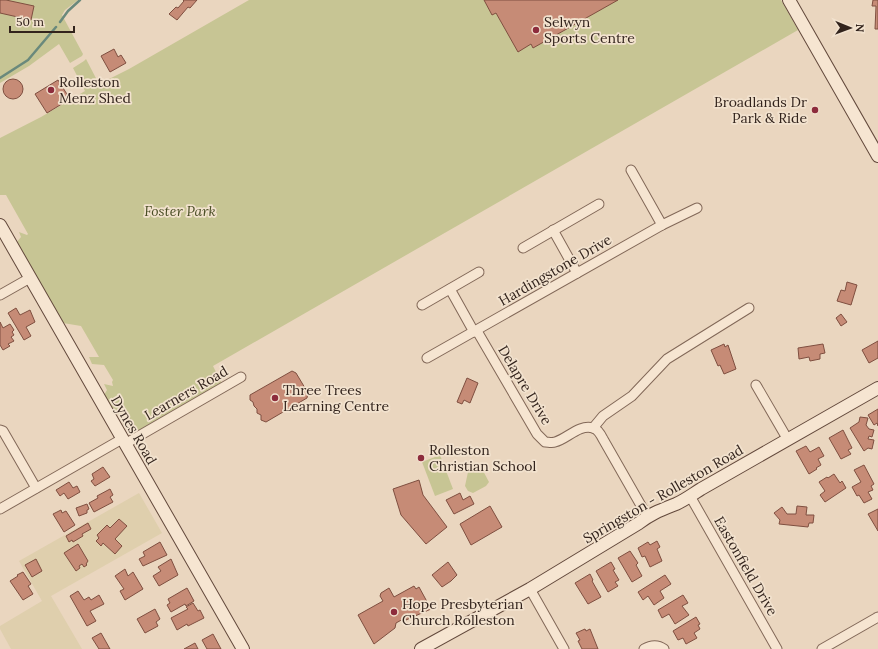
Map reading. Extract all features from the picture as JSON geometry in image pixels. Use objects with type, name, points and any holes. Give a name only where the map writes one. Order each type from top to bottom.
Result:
[{"type":"main road","points":[[790,0],[878,156]]},
{"type":"main road","name":"Dynes Road","points":[[0,225],[243,649]]},
{"type":"main road","name":"Springston - Rolleston Road","points":[[427,647],[530,589],[639,523],[647,516],[661,509],[677,504],[878,388]]},
{"type":"street","points":[[631,170],[662,225]]},
{"type":"street","points":[[523,248],[598,204]]},
{"type":"street","name":"Hardingstone Drive","points":[[427,358],[662,225],[697,208]]},
{"type":"street","points":[[553,230],[577,273]]},
{"type":"street","points":[[422,305],[479,272]]},
{"type":"street","points":[[0,295],[30,278]]},
{"type":"street","points":[[450,289],[476,331]]},
{"type":"street","points":[[647,516],[604,439],[597,430],[593,428],[603,416],[632,396],[667,359],[749,308]]},
{"type":"street","name":"Delapre Drive","points":[[476,331],[537,434],[545,442],[554,442],[578,430],[593,428]]},
{"type":"street","name":"Learners Road","points":[[0,509],[241,377]]},
{"type":"street","points":[[756,385],[788,440]]},
{"type":"street","points":[[0,430],[3,431],[36,488]]},
{"type":"street","name":"Eastonfield Drive","points":[[690,496],[777,649]]},
{"type":"street","points":[[530,589],[564,649]]},
{"type":"street","points":[[822,649],[878,617]]},
{"type":"street","points":[[644,649],[653,645],[664,649]]},
{"type":"shaded area","points":[[139,493],[162,533],[51,596],[82,649],[11,649],[0,629],[0,626],[42,601],[19,561]]},
{"type":"green space","points":[[0,0],[78,0],[65,10],[62,15],[83,54],[82,56],[70,63],[59,44],[29,66],[0,83]]},
{"type":"green space","name":"Foster Park","points":[[249,0],[781,0],[798,30],[213,366],[222,384],[136,433],[129,434],[114,408],[112,408],[104,395],[107,390],[104,384],[113,386],[113,380],[104,365],[92,364],[89,357],[99,357],[81,326],[63,323],[16,243],[21,237],[19,232],[28,234],[6,195],[0,195],[0,138],[41,117],[85,91],[73,68],[86,59],[99,84],[129,69]]},
{"type":"green space","points":[[440,455],[453,489],[435,496],[422,462]]},
{"type":"green space","points":[[479,466],[489,482],[486,486],[473,493],[468,491],[465,486],[468,472]]},
{"type":"building","points":[[0,0],[34,6],[31,20],[0,13]]},
{"type":"building","points":[[183,0],[197,0],[190,8],[188,7],[177,20],[169,14],[176,7],[178,8],[184,1]]},
{"type":"building","name":"Selwyn Sports Centre","points":[[484,0],[618,0],[533,48],[531,44],[518,52],[496,13],[492,15]]},
{"type":"building","points":[[873,0],[878,0],[878,29],[875,29],[876,6],[872,6]]},
{"type":"building","points":[[114,49],[118,57],[121,55],[126,63],[110,72],[101,56]]},
{"type":"building","points":[[13,79],[20,82],[23,89],[20,96],[13,99],[6,96],[3,89],[6,82]]},
{"type":"building","points":[[58,80],[70,99],[47,113],[35,94]]},
{"type":"building","points":[[847,282],[857,285],[851,305],[837,301],[841,290],[845,291]]},
{"type":"building","points":[[16,308],[20,315],[30,310],[35,322],[26,327],[31,336],[24,340],[8,313]]},
{"type":"building","points":[[841,314],[847,322],[841,326],[836,318]]},
{"type":"building","points":[[0,322],[3,328],[10,324],[14,330],[12,332],[14,335],[11,337],[14,341],[8,344],[10,346],[3,350],[0,345]]},
{"type":"building","points":[[878,341],[878,358],[869,363],[862,350]]},
{"type":"building","points":[[724,344],[725,347],[728,345],[736,369],[724,374],[720,365],[718,366],[711,350]]},
{"type":"building","points":[[823,344],[825,353],[820,354],[820,359],[810,361],[809,357],[799,359],[798,348]]},
{"type":"building","points":[[292,371],[296,373],[308,393],[307,398],[266,422],[261,420],[261,415],[257,413],[257,409],[250,400],[250,395]]},
{"type":"building","points":[[467,378],[478,383],[470,403],[464,400],[462,404],[457,402]]},
{"type":"building","points":[[878,409],[878,426],[877,423],[874,425],[868,415]]},
{"type":"building","points":[[860,417],[868,418],[866,425],[869,429],[874,430],[872,437],[869,436],[868,439],[874,440],[872,449],[868,448],[864,451],[850,428],[859,422]]},
{"type":"building","points":[[843,430],[852,448],[848,450],[851,454],[841,459],[829,438]]},
{"type":"building","points":[[806,446],[810,452],[819,447],[824,456],[818,459],[821,465],[809,474],[796,451]]},
{"type":"building","points":[[864,465],[874,484],[871,486],[873,490],[868,492],[872,499],[864,503],[859,495],[857,496],[852,487],[861,482],[854,470]]},
{"type":"building","points":[[103,467],[110,477],[95,486],[91,481],[94,479],[92,474]]},
{"type":"building","points":[[834,474],[840,483],[842,481],[846,488],[825,502],[820,495],[825,491],[819,482]]},
{"type":"building","points":[[419,480],[423,495],[447,527],[426,544],[401,515],[393,489]]},
{"type":"building","points":[[69,482],[73,488],[77,486],[80,492],[68,499],[64,493],[60,496],[56,490]]},
{"type":"building","points":[[110,489],[113,495],[110,497],[113,502],[94,512],[89,503],[98,498],[97,496]]},
{"type":"building","points":[[460,493],[463,500],[470,496],[474,504],[454,514],[446,500]]},
{"type":"building","points":[[87,504],[89,509],[87,510],[87,513],[79,516],[76,508]]},
{"type":"building","points":[[490,506],[502,527],[471,545],[460,524]]},
{"type":"building","points":[[797,506],[807,507],[806,515],[814,515],[813,523],[809,523],[808,527],[779,524],[780,520],[774,513],[782,507],[787,514],[796,514]]},
{"type":"building","points":[[878,509],[878,531],[868,514]]},
{"type":"building","points":[[61,510],[62,513],[66,511],[75,525],[64,532],[53,514]]},
{"type":"building","points":[[119,519],[127,526],[115,539],[122,546],[115,554],[103,543],[101,546],[96,541],[99,538],[97,535],[107,525],[110,528]]},
{"type":"building","points":[[88,523],[91,529],[82,534],[83,536],[73,542],[72,540],[69,542],[66,536]]},
{"type":"building","points":[[657,541],[660,547],[657,549],[662,561],[650,567],[645,556],[642,557],[638,548],[648,542],[650,545]]},
{"type":"building","points":[[160,542],[167,555],[143,566],[139,559],[145,556],[143,552]]},
{"type":"building","points":[[78,544],[88,561],[86,564],[87,565],[84,567],[82,564],[76,571],[64,553]]},
{"type":"building","points":[[630,551],[638,563],[636,565],[642,576],[632,582],[618,558]]},
{"type":"building","points":[[36,559],[42,571],[32,577],[25,565]]},
{"type":"building","points":[[171,559],[178,575],[159,586],[153,576],[161,571],[158,567]]},
{"type":"building","points":[[448,562],[457,575],[442,587],[432,575]]},
{"type":"building","points":[[611,562],[615,569],[613,570],[619,580],[615,582],[618,586],[608,592],[596,571]]},
{"type":"building","points":[[125,569],[128,576],[133,572],[143,589],[125,600],[120,591],[124,589],[115,576]]},
{"type":"building","points":[[23,572],[31,584],[28,586],[33,594],[23,600],[10,581]]},
{"type":"building","points":[[590,574],[593,580],[592,581],[601,597],[588,604],[575,583]]},
{"type":"building","points":[[665,575],[671,584],[660,591],[664,598],[654,605],[648,596],[643,600],[638,592]]},
{"type":"building","name":"Hope Presbyterian Church Rolleston","points":[[414,586],[416,589],[419,587],[431,609],[406,620],[405,618],[396,623],[395,628],[374,644],[358,615],[383,601],[380,596],[381,593],[389,588],[394,597]]},
{"type":"building","points":[[187,588],[194,601],[171,612],[167,605],[170,603],[168,599]]},
{"type":"building","points":[[78,591],[84,600],[89,597],[91,600],[99,595],[104,604],[90,611],[96,621],[87,626],[70,596]]},
{"type":"building","points":[[683,595],[688,603],[682,606],[689,615],[675,624],[669,614],[662,618],[658,610]]},
{"type":"building","points":[[193,603],[198,611],[200,610],[204,618],[188,626],[187,624],[177,630],[171,618],[188,609],[186,607]]},
{"type":"building","points":[[155,609],[160,619],[156,622],[158,626],[145,633],[137,619]]},
{"type":"building","points":[[696,617],[700,624],[698,625],[700,629],[694,633],[697,638],[686,644],[683,638],[678,640],[673,631]]},
{"type":"building","points":[[585,629],[586,631],[590,629],[598,649],[582,649],[578,641],[580,640],[576,633]]},
{"type":"building","points":[[101,633],[110,649],[99,649],[92,638]]},
{"type":"building","points":[[213,634],[221,649],[207,649],[202,640]]},
{"type":"building","points":[[195,643],[198,649],[184,649]]},
{"type":"waterway","points":[[60,22],[68,11],[80,0]]},
{"type":"waterway","points":[[0,78],[28,60],[56,27]]},
{"type":"place","name":"Selwyn Sports Centre","points":[[536,30]]},
{"type":"place","name":"Rolleston Menz Shed","points":[[51,90]]},
{"type":"place","name":"Broadlands Dr Park & Ride","points":[[815,110]]},
{"type":"place","name":"Three Trees Learning Centre","points":[[275,398]]},
{"type":"place","name":"Rolleston Christian School","points":[[421,458]]},
{"type":"place","name":"Hope Presbyterian Church Rolleston","points":[[394,612]]}]
